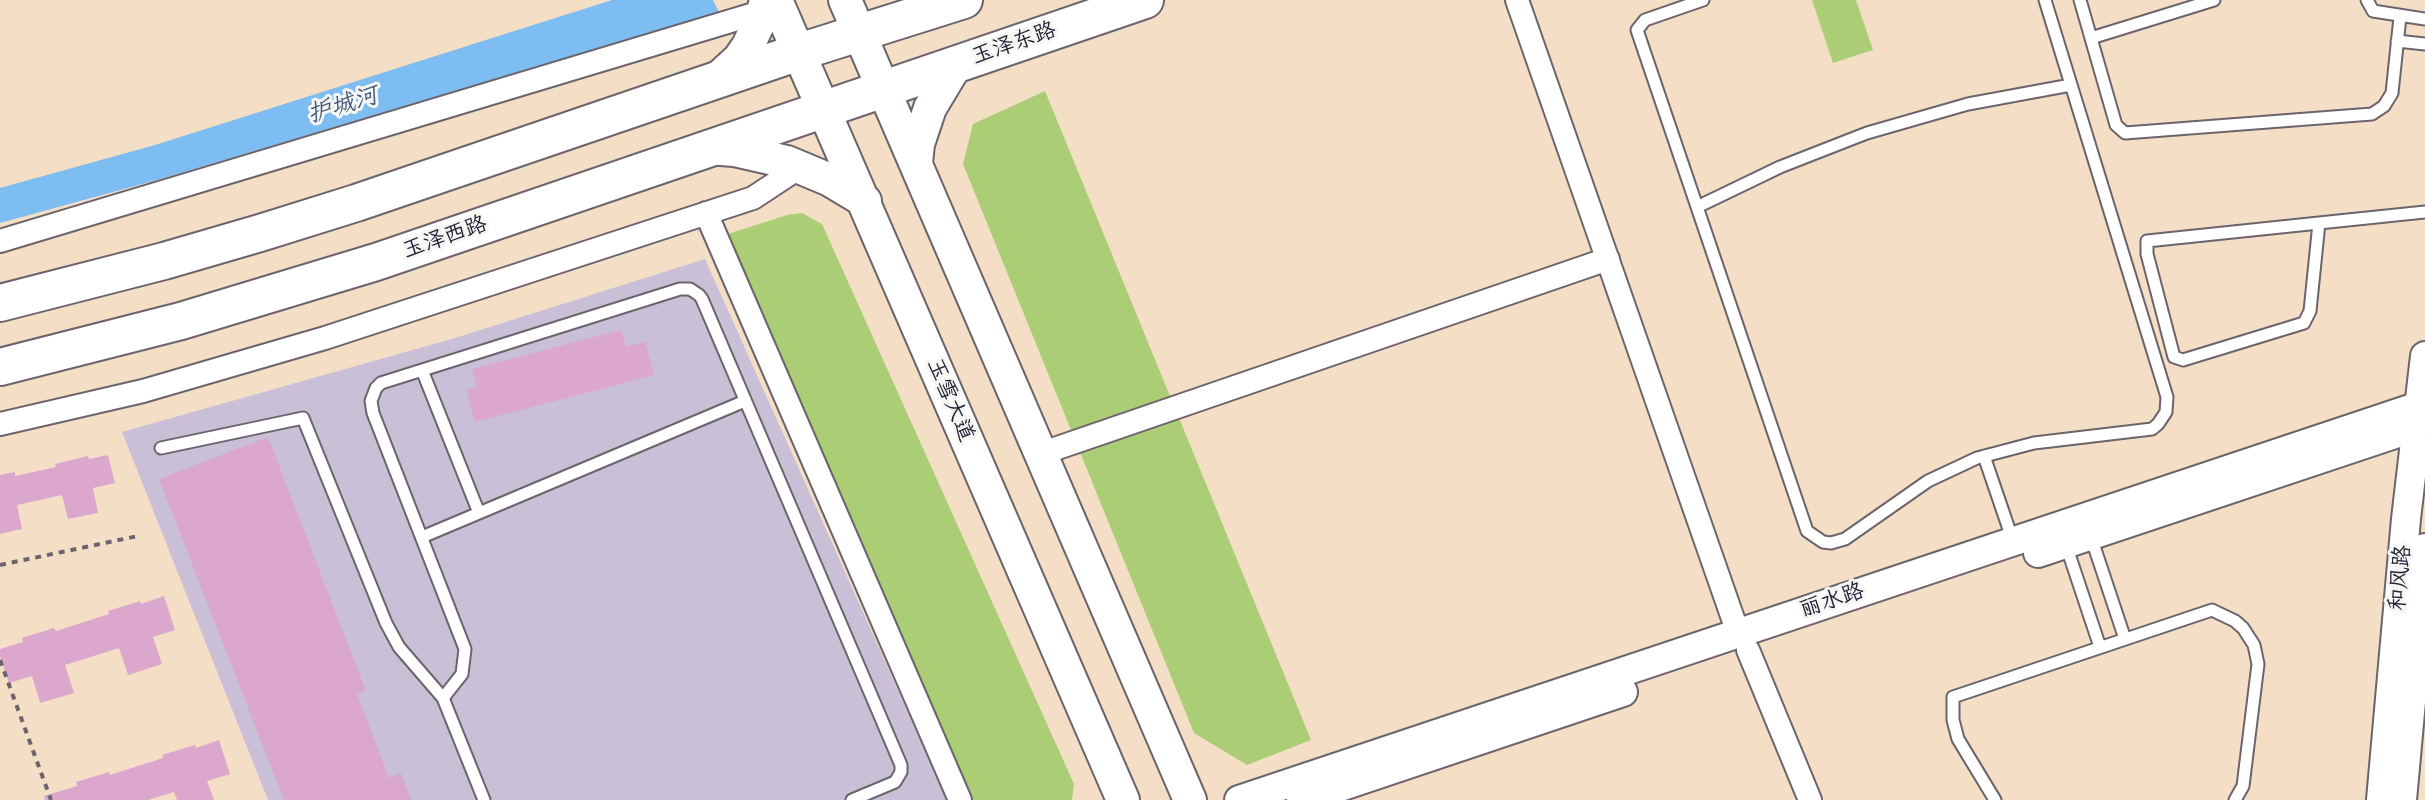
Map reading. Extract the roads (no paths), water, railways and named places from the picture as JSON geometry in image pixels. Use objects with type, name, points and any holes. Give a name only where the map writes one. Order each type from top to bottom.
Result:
[{"type":"main road","points":[[845,0],[1190,800]]},
{"type":"main road","name":"玉泽东路","points":[[883,89],[1145,0]]},
{"type":"main road","points":[[0,303],[274,229],[859,33],[940,2]]},
{"type":"main road","points":[[715,81],[739,59],[769,4]]},
{"type":"main road","name":"玉雪大道","points":[[769,4],[799,52],[824,108],[1123,800]]},
{"type":"main road","points":[[916,163],[918,144],[930,108],[957,63]]},
{"type":"main road","name":"玉泽西路","points":[[0,367],[279,293],[883,89]]},
{"type":"main road","points":[[708,148],[761,155],[800,167],[865,201]]},
{"type":"street","points":[[1517,0],[1743,641],[1810,800]]},
{"type":"street","points":[[0,241],[769,4]]},
{"type":"street","points":[[0,424],[143,391],[263,357],[753,198],[800,167]]},
{"type":"street","points":[[706,213],[960,800]]},
{"type":"street","points":[[1040,454],[1608,259]]},
{"type":"street","name":"和风路","points":[[2381,800],[2422,415],[2425,356]]},
{"type":"street","name":"丽水路","points":[[1239,800],[1743,641],[2078,540],[2422,415]]},
{"type":"street","name":"丽水路","points":[[1301,800],[2013,541],[2422,415]]},
{"type":"street","name":"和风路","points":[[2402,800],[2411,754],[2425,548]]},
{"type":"lane","points":[[1703,0],[1645,20],[1637,30],[1807,531],[1831,543],[1845,539],[1928,481],[1984,456],[2034,443],[2152,429],[2166,412],[2167,397],[2045,0]]},
{"type":"lane","points":[[2080,0],[2116,125],[2125,133],[2372,114],[2384,106],[2392,93],[2400,17]]},
{"type":"lane","points":[[2091,38],[2214,0]]},
{"type":"lane","points":[[2367,0],[2373,11],[2425,19]]},
{"type":"lane","points":[[2397,41],[2425,44]]},
{"type":"lane","points":[[1697,207],[1780,167],[1867,133],[1968,104],[2071,85]]},
{"type":"lane","points":[[2319,223],[2310,311],[2304,323],[2183,360],[2174,357],[2147,254],[2147,241],[2319,223],[2425,212]]},
{"type":"lane","points":[[443,698],[462,674],[465,649],[373,413],[371,401],[376,388],[381,383],[422,370],[680,289],[690,289],[702,299],[901,765],[895,782],[852,800]]},
{"type":"lane","points":[[422,370],[479,513]]},
{"type":"lane","points":[[422,537],[745,401]]},
{"type":"lane","points":[[161,448],[303,418],[386,623],[399,647],[443,698],[484,800]]},
{"type":"lane","points":[[1984,456],[2013,541]]},
{"type":"lane","points":[[2078,540],[2125,639]]},
{"type":"lane","points":[[2078,540],[2100,647]]},
{"type":"lane","points":[[1995,800],[1955,730],[1953,697],[2212,610],[2235,621],[2249,636],[2258,664],[2243,786],[2235,800]]},
{"type":"water","name":"护城河","points":[[612,0],[713,0],[719,12],[164,178],[0,223],[0,188],[155,145]]}]
